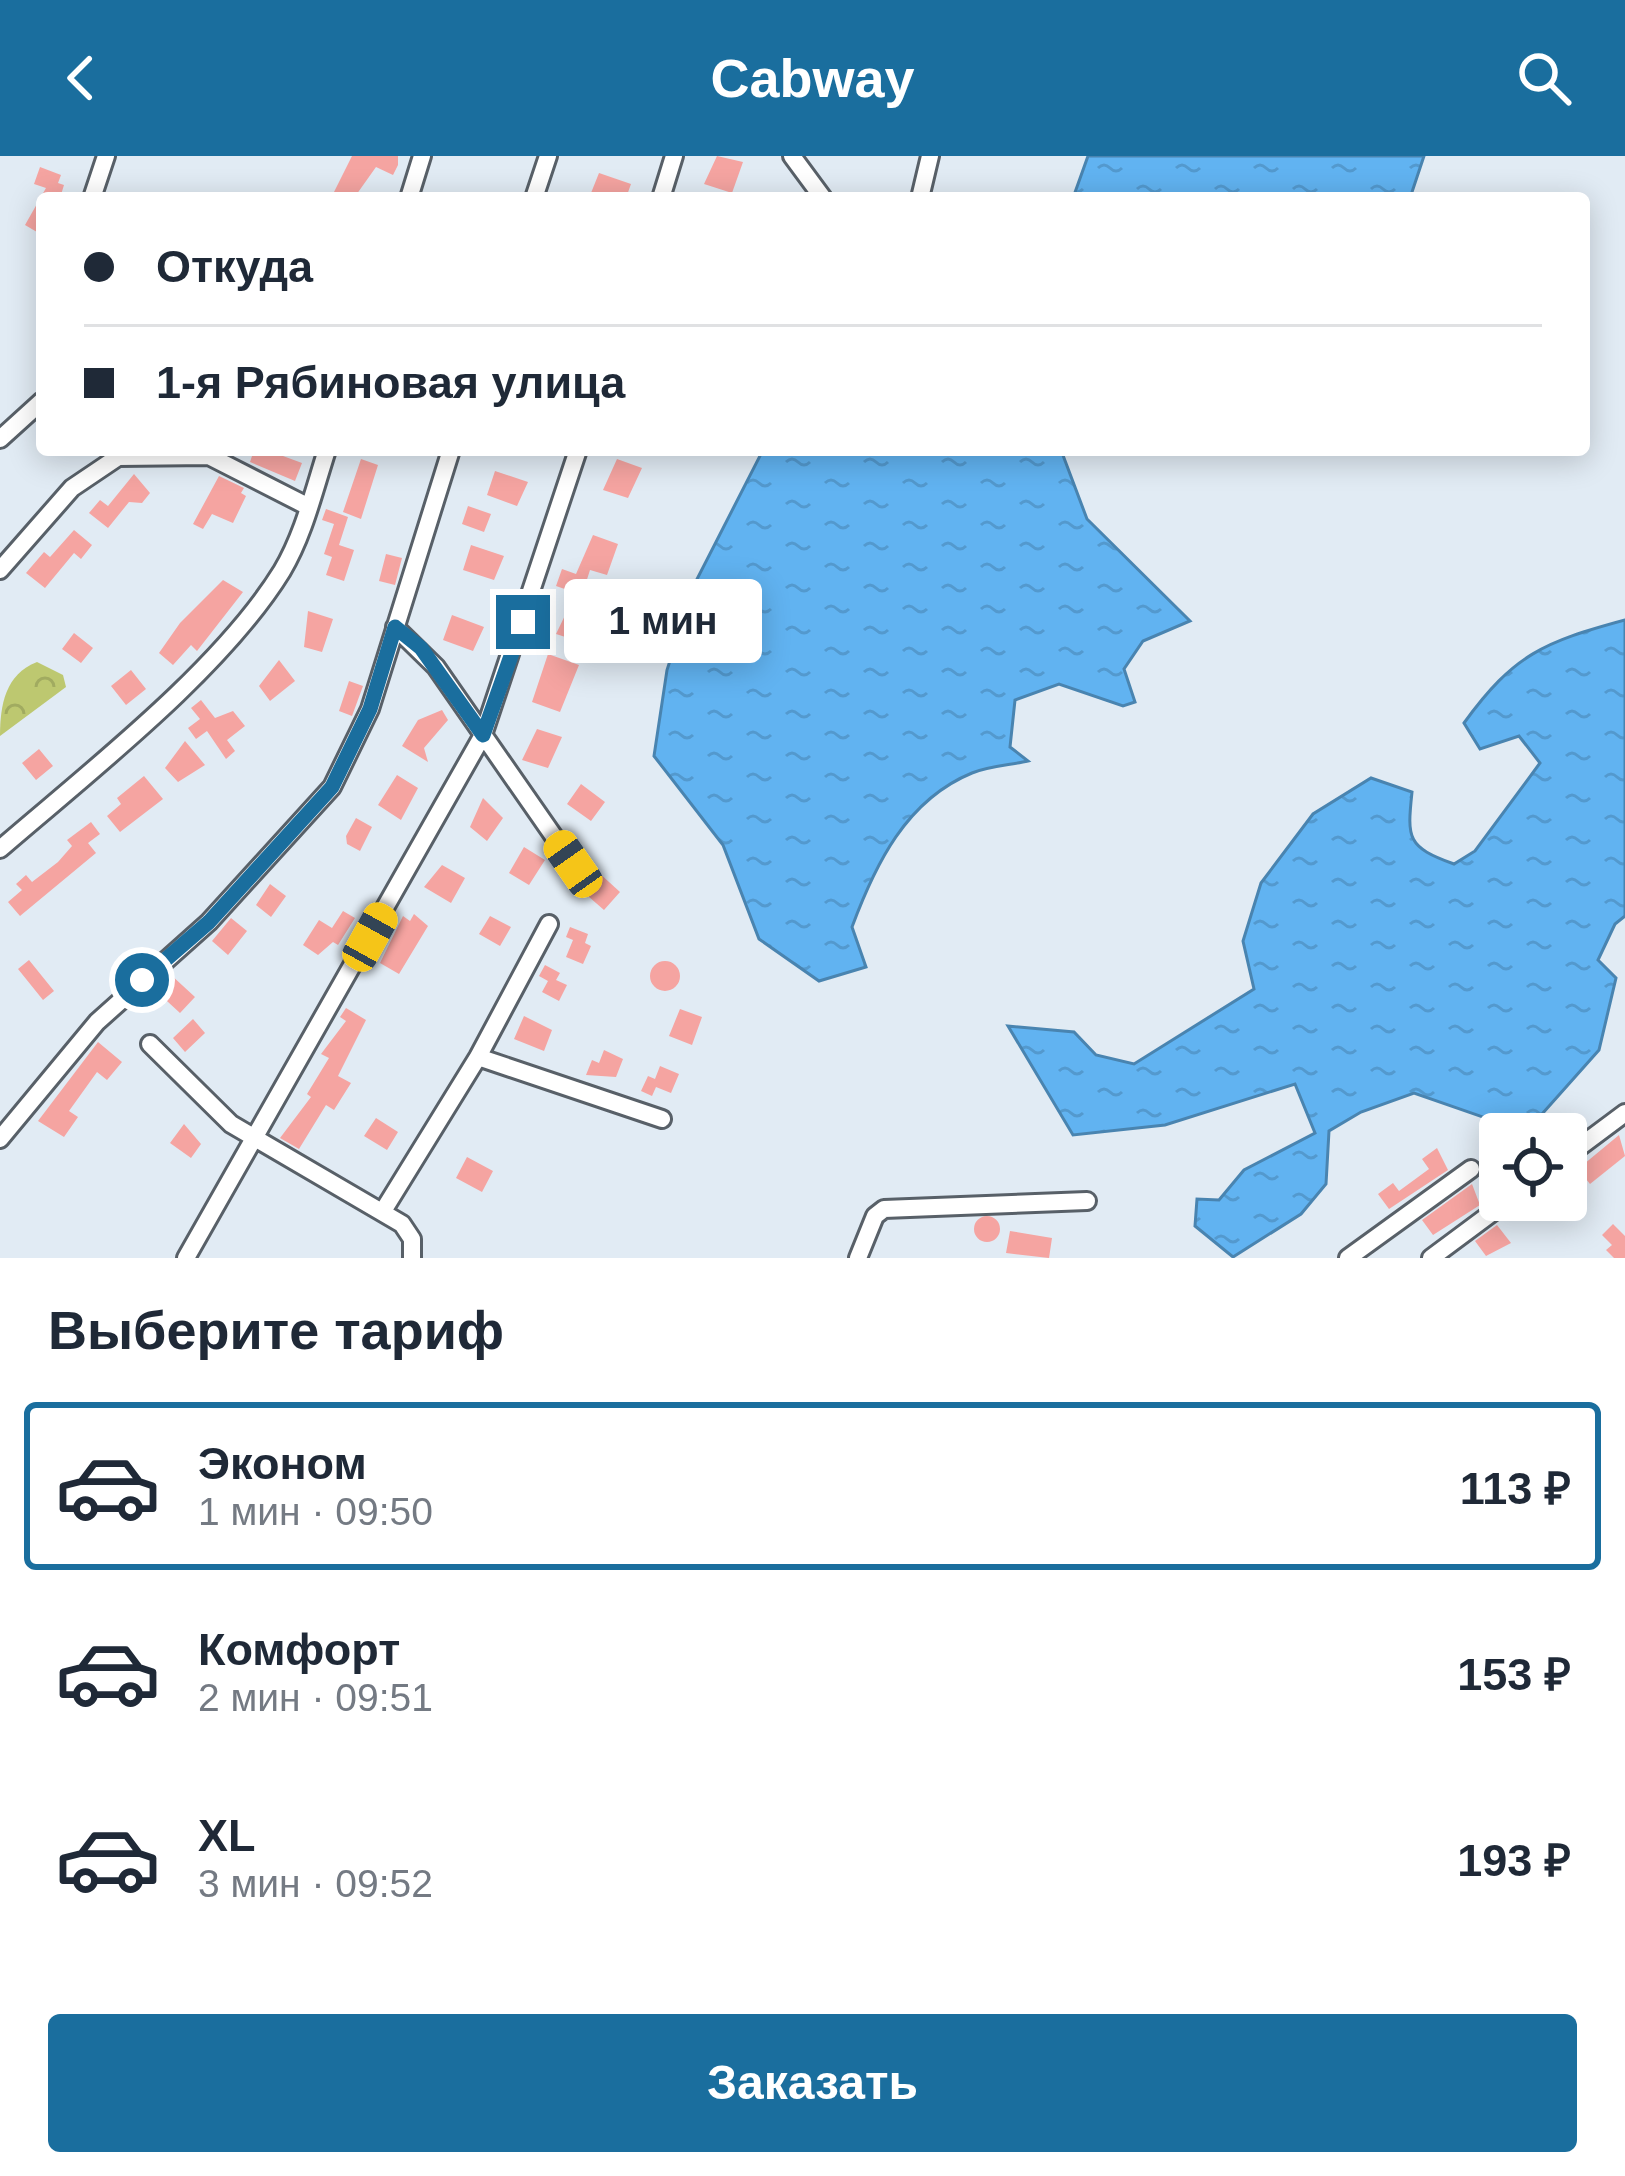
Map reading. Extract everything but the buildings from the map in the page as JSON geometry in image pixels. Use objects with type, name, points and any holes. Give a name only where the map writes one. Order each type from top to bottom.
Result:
[{"type":"street","points":[[94,192],[106,156]]},
{"type":"street","points":[[411,192],[422,156]]},
{"type":"street","points":[[536,192],[548,156]]},
{"type":"street","points":[[663,192],[674,156]]},
{"type":"street","points":[[792,156],[819,192]]},
{"type":"street","points":[[921,192],[930,156]]},
{"type":"street","points":[[0,439],[36,406]]},
{"type":"street","points":[[0,570],[83,478],[115,456]]},
{"type":"street","points":[[166,456],[214,458],[309,506]]},
{"type":"street","points":[[0,849],[196,672],[270,588],[309,506],[326,456]]},
{"type":"street","points":[[0,1139],[97,1022],[209,922],[332,787],[365,721],[449,456]]},
{"type":"street","points":[[186,1258],[483,735],[576,456]]},
{"type":"street","points":[[395,627],[421,648],[573,864]]},
{"type":"street","points":[[383,1211],[478,1058],[549,924]]},
{"type":"street","points":[[150,1044],[218,1113],[383,1211],[407,1231],[412,1258]]},
{"type":"street","points":[[478,1058],[662,1119]]},
{"type":"street","points":[[1587,1141],[1625,1113]]},
{"type":"street","points":[[1348,1258],[1471,1169]]},
{"type":"street","points":[[858,1258],[875,1216],[884,1209],[1088,1201]]},
{"type":"street","points":[[1431,1258],[1481,1221]]},
{"type":"green space","points":[[37,662],[63,675],[66,687],[0,736],[3,703],[11,683]]},
{"type":"water","points":[[1088,156],[1424,156],[1412,192],[1075,192]]},
{"type":"water","points":[[760,456],[1063,456],[1087,519],[1190,621],[1143,641],[1124,669],[1135,702],[1123,706],[1059,684],[1015,700],[1010,747],[1028,761],[972,773],[949,785],[911,817],[883,858],[852,927],[866,967],[819,981],[759,939],[723,845],[654,756],[667,670],[695,583]]},
{"type":"water","points":[[1625,620],[1625,916],[1615,924],[1598,960],[1616,978],[1599,1050],[1543,1113],[1479,1116],[1414,1093],[1361,1112],[1329,1131],[1326,1184],[1301,1214],[1233,1257],[1195,1226],[1197,1199],[1219,1200],[1244,1170],[1315,1133],[1295,1084],[1165,1125],[1073,1135],[1008,1026],[1074,1032],[1096,1055],[1134,1064],[1254,989],[1243,941],[1261,883],[1313,814],[1371,778],[1412,792],[1411,831],[1427,852],[1454,864],[1475,851],[1540,763],[1519,736],[1480,749],[1464,723],[1516,666],[1573,636]]},
{"type":"route","points":[[142,980],[209,922],[332,787],[370,709],[395,627],[421,648],[483,735],[523,622]]}]
